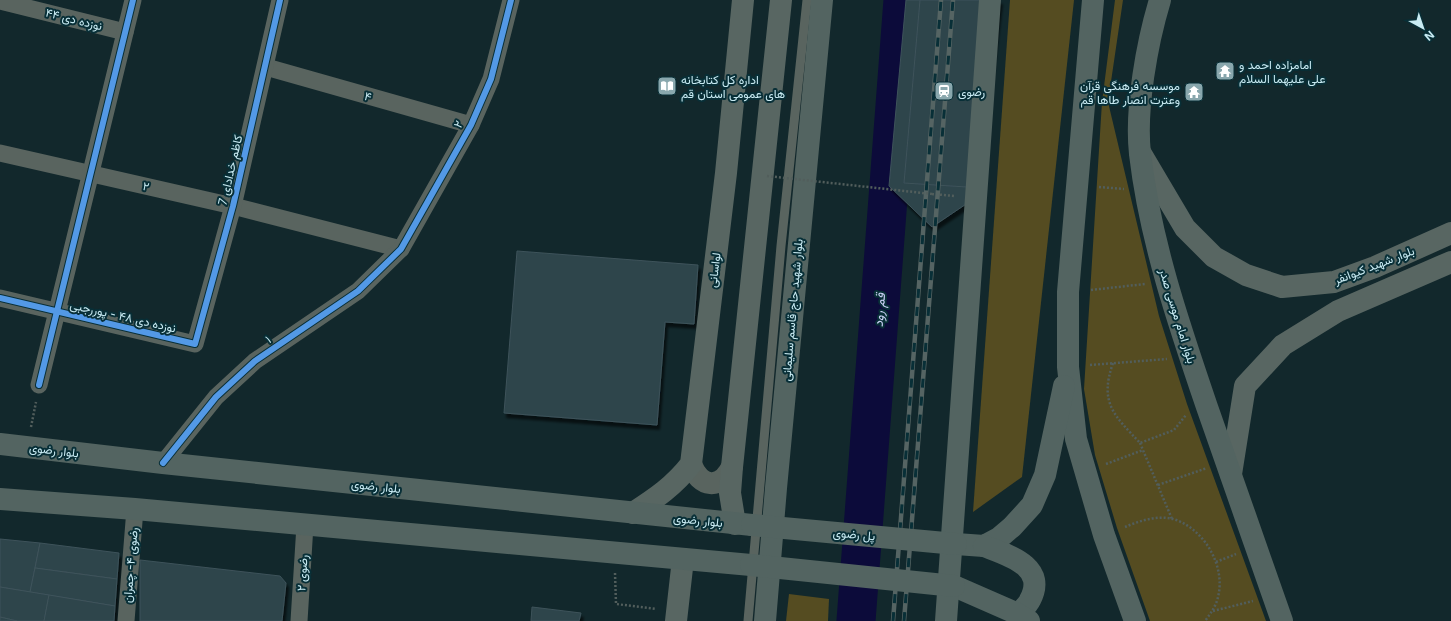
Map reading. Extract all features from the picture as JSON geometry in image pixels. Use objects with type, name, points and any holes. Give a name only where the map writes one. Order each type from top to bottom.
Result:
[{"type":"main road","name":"لواسانی","points":[[692,464],[726,173],[743,0]]},
{"type":"main road","points":[[744,524],[730,493],[781,0]]},
{"type":"main road","name":"بلوار شهید حاج قاسم سلیمانی","points":[[765,621],[777,472],[822,0]]},
{"type":"main road","points":[[946,621],[990,0]]},
{"type":"main road","points":[[1093,0],[1068,292],[1068,367],[1076,439],[1104,535],[1135,621]]},
{"type":"main road","name":"بلوار امام موسی صدر","points":[[1160,0],[1152,28],[1141,101],[1140,152],[1152,224],[1190,357],[1282,621]]},
{"type":"main road","name":"بلوار شهید کیوانفر","points":[[1140,152],[1185,228],[1214,257],[1246,276],[1282,287],[1334,282],[1375,267],[1451,233]]},
{"type":"main road","points":[[1231,474],[1245,386],[1283,345],[1338,311],[1451,262]]},
{"type":"main road","points":[[984,546],[999,538],[1012,527],[1032,505],[1045,475],[1068,367]]},
{"type":"main road","name":"بلوار رضوی","points":[[0,444],[163,463],[744,524]]},
{"type":"main road","points":[[633,513],[663,494],[678,481],[692,464]]},
{"type":"main road","points":[[0,499],[135,509],[751,565],[954,586],[1023,618]]},
{"type":"main road","name":"پل رضوی","points":[[744,524],[984,546],[1018,559],[1030,570],[1035,584],[1023,618]]},
{"type":"main road","points":[[676,621],[683,559]]},
{"type":"street","points":[[39,385],[133,0]]},
{"type":"street","name":"7 کاظم خدادای","points":[[195,344],[233,206],[266,68],[280,0]]},
{"type":"street","name":"۲","points":[[0,153],[233,206],[401,249],[471,125],[492,79],[511,0]]},
{"type":"street","name":"نوزده دی ۴۴","points":[[0,1],[125,32]]},
{"type":"street","name":"۴","points":[[266,68],[471,125]]},
{"type":"street","name":"۱","points":[[163,463],[216,397],[256,361],[358,291],[401,249]]},
{"type":"street","name":"نوزده دی ۴۸ - پوررجبی","points":[[0,298],[195,344]]},
{"type":"street","points":[[692,464],[695,475],[705,482],[716,483],[727,477],[732,467]]},
{"type":"street","name":"رضوی ۴- چمران","points":[[126,621],[135,509]]},
{"type":"street","name":"رضوی ۲","points":[[299,621],[305,525]]},
{"type":"lane","points":[[748,621],[781,246],[807,0]]},
{"type":"path","points":[[767,176],[932,194]]},
{"type":"path","points":[[1077,186],[1146,190]]},
{"type":"path","points":[[1068,292],[1168,282]]},
{"type":"path","points":[[1068,367],[1190,357]]},
{"type":"path","points":[[1113,363],[1107,380],[1109,400],[1114,416],[1140,443],[1172,519]]},
{"type":"path","points":[[27,447],[39,385]]},
{"type":"path","points":[[1140,443],[1174,430],[1185,418],[1200,385]]},
{"type":"path","points":[[1086,471],[1143,450]]},
{"type":"path","points":[[1158,486],[1207,468],[1231,474]]},
{"type":"path","points":[[1104,535],[1145,519],[1172,519],[1196,532],[1206,543],[1213,556],[1218,568],[1220,582],[1218,596],[1213,611],[1205,621]]},
{"type":"path","points":[[1213,611],[1273,596]]},
{"type":"shaded area","points":[[1010,0],[1074,0],[1022,477],[973,512]]},
{"type":"shaded area","points":[[1115,0],[1123,0],[1108,102],[1159,316],[1187,404],[1266,621],[1150,621],[1117,528],[1095,455],[1084,389],[1102,102]]},
{"type":"shaded area","points":[[789,594],[829,599],[828,621],[786,621]]},
{"type":"building","name":"رضوی","points":[[906,0],[1000,0],[975,198],[932,227],[889,186]]},
{"type":"building","name":"رضوی","points":[[920,0],[983,0],[967,187],[904,183]]},
{"type":"building","points":[[517,251],[698,265],[694,324],[665,322],[657,425],[504,413]]},
{"type":"building","points":[[0,539],[40,543],[30,592],[0,587]]},
{"type":"building","points":[[40,543],[119,553],[117,579],[35,568]]},
{"type":"building","points":[[140,560],[280,576],[286,583],[282,621],[140,621]]},
{"type":"building","points":[[35,568],[117,579],[115,606],[30,592]]},
{"type":"building","points":[[0,587],[49,595],[44,621],[17,621],[0,617]]},
{"type":"building","points":[[49,595],[115,606],[114,621],[44,621]]},
{"type":"building","points":[[532,607],[581,613],[579,621],[531,621]]},
{"type":"building","points":[[0,617],[17,621],[0,621]]},
{"type":"waterway","name":"قم رود","points":[[856,621],[903,0]]},
{"type":"railway","points":[[893,621],[941,0]]},
{"type":"railway","points":[[904,621],[953,0]]},
{"type":"cycle path","points":[[39,385],[133,0]]},
{"type":"cycle path","points":[[0,298],[195,344],[233,206],[280,0]]},
{"type":"cycle path","points":[[163,463],[216,397],[255,361],[358,291],[401,249],[471,125],[491,79],[511,0]]},
{"type":"place","name":"امامزاده احمد و علی علیهما السلام","points":[[1225,71]]},
{"type":"place","name":"اداره کل کتابخانه های عمومی استان قم","points":[[667,86]]},
{"type":"place","name":"رضوی","points":[[944,91]]},
{"type":"place","name":"موسسه فرهنگی قرآن وعترت انصار طاها قم","points":[[1194,92]]}]
